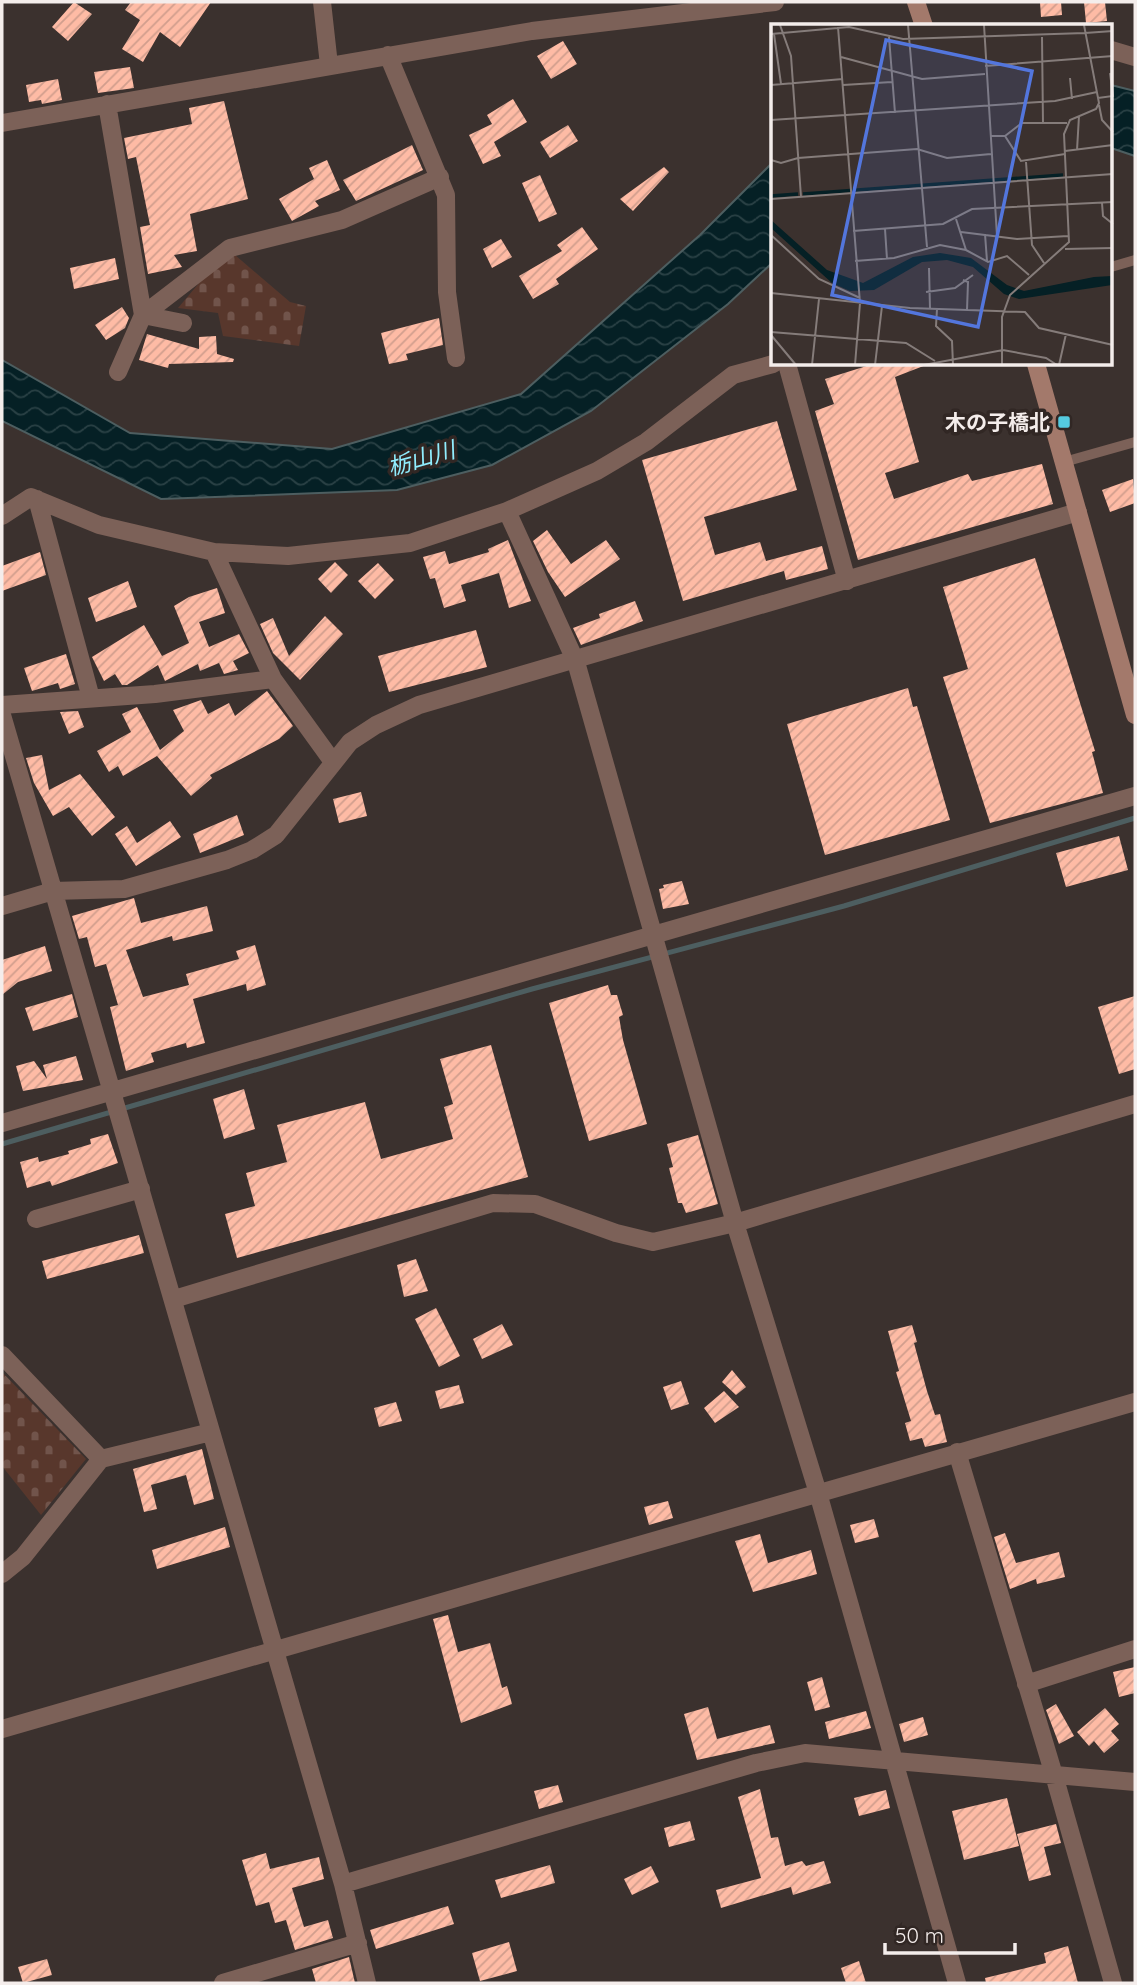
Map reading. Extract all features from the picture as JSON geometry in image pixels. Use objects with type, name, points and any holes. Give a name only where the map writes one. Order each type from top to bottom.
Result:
[{"type":"street","points":[[322,2],[329,65]]},
{"type":"street","points":[[2,123],[532,31],[748,3],[775,2]]},
{"type":"street","points":[[916,2],[923,24]]},
{"type":"street","points":[[1112,50],[1135,57]]},
{"type":"street","points":[[388,55],[446,195],[447,292],[456,358]]},
{"type":"street","points":[[107,104],[143,315]]},
{"type":"street","points":[[118,372],[143,315],[230,248],[342,220],[440,177]]},
{"type":"street","points":[[143,315],[183,323]]},
{"type":"street","points":[[2,516],[31,497],[99,525],[214,552],[288,556],[410,543],[507,511],[597,471],[646,442],[733,375],[771,365]]},
{"type":"street","points":[[789,366],[847,581]]},
{"type":"street","points":[[1037,366],[1135,715]]},
{"type":"street","points":[[37,499],[91,698]]},
{"type":"street","points":[[507,511],[576,662],[735,1223],[818,1493],[957,1983]]},
{"type":"street","points":[[2,906],[52,891],[124,889],[227,860],[252,850],[276,835],[350,742],[376,725],[419,705],[576,662],[1078,512]]},
{"type":"street","points":[[214,552],[273,679],[333,762]]},
{"type":"street","points":[[2,705],[155,694],[273,679]]},
{"type":"street","points":[[2,715],[276,1650],[343,1884],[367,1983]]},
{"type":"street","points":[[2,1123],[111,1090],[656,940],[1135,796]]},
{"type":"street","points":[[174,1299],[493,1203],[535,1204],[616,1233],[653,1242],[735,1223],[1135,1104]]},
{"type":"street","points":[[36,1219],[141,1189]]},
{"type":"street","points":[[2,1355],[101,1459]]},
{"type":"street","points":[[2,1729],[1135,1402]]},
{"type":"street","points":[[2,1574],[23,1557],[101,1459],[211,1432]]},
{"type":"street","points":[[957,1452],[1113,1983]]},
{"type":"street","points":[[1026,1684],[1135,1649]]},
{"type":"street","points":[[343,1884],[756,1763],[805,1754],[1135,1782]]},
{"type":"street","points":[[223,1983],[358,1944]]},
{"type":"lane","points":[[1112,267],[1135,260]]},
{"type":"lane","points":[[1064,462],[1135,442]]},
{"type":"green space","points":[[228,249],[290,302],[306,306],[299,346],[223,336],[218,313],[178,308]]},
{"type":"green space","points":[[2,1372],[86,1459],[41,1515],[2,1466]]},
{"type":"water","points":[[1112,85],[1135,91],[1135,156],[1112,148]]},
{"type":"water","name":"栃山川","points":[[771,164],[771,264],[728,304],[591,411],[492,465],[397,490],[161,499],[2,421],[2,360],[130,433],[332,449],[521,394],[700,235]]},
{"type":"building","points":[[74,2],[92,14],[68,41],[52,27]]},
{"type":"building","points":[[131,2],[211,2],[180,47],[160,32],[143,62],[122,49],[140,20],[125,10]]},
{"type":"building","points":[[1040,2],[1061,2],[1062,15],[1041,17]]},
{"type":"building","points":[[1084,2],[1105,2],[1107,21],[1086,23]]},
{"type":"building","points":[[563,41],[577,64],[551,79],[537,56]]},
{"type":"building","points":[[130,67],[134,88],[98,93],[94,72]]},
{"type":"building","points":[[58,79],[62,100],[42,104],[41,100],[29,102],[26,85]]},
{"type":"building","points":[[513,99],[527,122],[494,142],[501,156],[483,164],[469,135],[492,124],[487,115]]},
{"type":"building","points":[[224,101],[248,199],[190,214],[197,251],[174,255],[182,267],[148,274],[140,227],[150,225],[136,157],[128,159],[124,138],[192,124],[189,108]]},
{"type":"building","points":[[568,125],[578,141],[550,158],[540,142]]},
{"type":"building","points":[[412,145],[423,170],[356,201],[343,180]]},
{"type":"building","points":[[327,160],[340,190],[315,201],[319,206],[292,221],[279,199],[314,179],[309,168]]},
{"type":"building","points":[[664,167],[669,172],[633,211],[620,199]]},
{"type":"building","points":[[540,175],[557,214],[539,222],[522,183]]},
{"type":"building","points":[[582,227],[598,249],[556,279],[559,284],[533,299],[519,276],[562,251],[557,245]]},
{"type":"building","points":[[501,239],[512,257],[492,268],[483,249]]},
{"type":"building","points":[[115,258],[119,279],[74,289],[70,268]]},
{"type":"building","points":[[122,307],[129,318],[125,328],[106,340],[95,325]]},
{"type":"building","points":[[439,318],[443,345],[406,354],[408,360],[389,364],[381,333]]},
{"type":"building","points":[[147,334],[199,349],[199,337],[216,336],[217,354],[234,359],[233,362],[169,364],[168,368],[139,360]]},
{"type":"building","points":[[867,366],[923,366],[895,377],[919,462],[885,473],[894,499],[968,474],[972,481],[1042,464],[1053,504],[858,560],[815,411],[834,404],[825,379]]},
{"type":"building","points":[[777,421],[797,490],[704,517],[715,555],[760,542],[766,561],[822,546],[828,569],[786,580],[784,571],[683,601],[642,460]]},
{"type":"building","points":[[1133,479],[1135,503],[1110,512],[1102,490]]},
{"type":"building","points":[[547,530],[571,564],[606,540],[620,559],[565,597],[548,572],[533,541]]},
{"type":"building","points":[[508,540],[531,601],[509,608],[499,573],[461,585],[466,601],[444,608],[435,578],[430,579],[423,557],[445,551],[449,564],[489,552],[488,549]]},
{"type":"building","points":[[40,552],[46,575],[2,591],[2,566]]},
{"type":"building","points":[[1035,558],[1095,751],[1092,752],[1103,793],[990,823],[943,677],[968,669],[943,587]]},
{"type":"building","points":[[335,562],[348,575],[331,593],[318,579]]},
{"type":"building","points":[[378,563],[394,580],[375,599],[358,581]]},
{"type":"building","points":[[128,581],[137,607],[96,622],[88,598]]},
{"type":"building","points":[[217,588],[225,613],[199,622],[209,647],[239,634],[249,653],[233,661],[238,670],[224,674],[219,663],[200,671],[198,664],[165,681],[158,665],[127,685],[122,685],[115,674],[104,681],[92,657],[144,625],[162,656],[189,643],[174,606],[189,597]]},
{"type":"building","points":[[635,601],[643,621],[581,645],[573,628],[600,618],[599,614]]},
{"type":"building","points":[[325,616],[343,634],[300,680],[273,653],[260,624],[273,618],[289,656]]},
{"type":"building","points":[[476,630],[487,667],[389,692],[378,656]]},
{"type":"building","points":[[66,654],[75,684],[60,689],[58,683],[32,691],[24,668]]},
{"type":"building","points":[[908,688],[913,707],[917,706],[950,820],[825,855],[787,724]]},
{"type":"building","points":[[267,691],[293,726],[279,739],[210,775],[212,778],[191,796],[157,756],[123,776],[118,766],[109,772],[97,751],[131,732],[122,714],[137,707],[160,750],[184,731],[173,710],[201,700],[208,714],[229,703],[235,716]]},
{"type":"building","points":[[78,711],[84,727],[69,734],[60,712]]},
{"type":"building","points":[[42,755],[49,790],[80,774],[115,817],[92,836],[69,807],[53,816],[34,783],[26,758]]},
{"type":"building","points":[[361,792],[367,816],[339,823],[333,799]]},
{"type":"building","points":[[237,815],[244,835],[200,853],[193,834]]},
{"type":"building","points":[[170,821],[181,837],[136,866],[115,834],[127,826],[137,843]]},
{"type":"building","points":[[1119,836],[1128,870],[1066,887],[1056,853]]},
{"type":"building","points":[[682,881],[689,904],[663,909],[659,889],[664,888],[663,885]]},
{"type":"building","points":[[134,898],[141,923],[207,906],[213,931],[173,941],[172,936],[126,950],[143,997],[189,985],[186,974],[239,959],[236,951],[255,945],[266,985],[247,991],[246,984],[193,999],[205,1043],[187,1048],[186,1043],[151,1053],[154,1062],[126,1071],[110,1007],[118,1005],[106,964],[95,967],[87,937],[79,939],[72,916]]},
{"type":"building","points":[[45,946],[52,971],[18,982],[2,995],[2,960]]},
{"type":"building","points":[[608,985],[611,995],[617,995],[623,1015],[619,1017],[623,1040],[647,1124],[589,1141],[549,1003]]},
{"type":"building","points":[[72,994],[78,1017],[33,1031],[25,1008]]},
{"type":"building","points":[[1135,996],[1135,1069],[1119,1074],[1098,1007]]},
{"type":"building","points":[[491,1045],[528,1177],[237,1258],[225,1214],[255,1206],[246,1173],[287,1162],[277,1125],[365,1102],[381,1159],[453,1139],[444,1107],[453,1104],[440,1059]]},
{"type":"building","points":[[76,1056],[83,1080],[23,1091],[16,1066],[34,1061],[47,1079],[43,1065]]},
{"type":"building","points":[[244,1089],[255,1129],[224,1139],[213,1099]]},
{"type":"building","points":[[108,1134],[118,1163],[52,1186],[50,1181],[27,1188],[20,1162],[38,1157],[39,1162],[69,1154],[68,1151],[91,1144],[90,1139]]},
{"type":"building","points":[[698,1135],[718,1204],[686,1213],[682,1203],[678,1203],[669,1168],[673,1167],[667,1144]]},
{"type":"building","points":[[139,1235],[144,1253],[47,1279],[42,1261]]},
{"type":"building","points":[[416,1259],[428,1291],[404,1297],[397,1265]]},
{"type":"building","points":[[436,1308],[460,1356],[439,1367],[415,1319]]},
{"type":"building","points":[[502,1324],[513,1345],[482,1359],[473,1339]]},
{"type":"building","points":[[912,1325],[927,1391],[935,1415],[940,1414],[947,1442],[925,1447],[922,1438],[910,1441],[905,1423],[911,1421],[896,1372],[899,1371],[888,1331]]},
{"type":"building","points":[[732,1370],[746,1387],[736,1395],[722,1382]]},
{"type":"building","points":[[681,1381],[689,1404],[671,1410],[663,1387]]},
{"type":"building","points":[[459,1385],[464,1403],[440,1409],[435,1391]]},
{"type":"building","points":[[724,1391],[739,1407],[715,1423],[704,1408]]},
{"type":"building","points":[[396,1402],[402,1421],[379,1427],[374,1408]]},
{"type":"building","points":[[202,1449],[214,1499],[194,1505],[186,1475],[151,1485],[157,1509],[144,1512],[133,1469]]},
{"type":"building","points":[[668,1501],[673,1518],[649,1525],[644,1507]]},
{"type":"building","points":[[874,1519],[879,1537],[855,1543],[850,1525]]},
{"type":"building","points":[[225,1527],[230,1547],[157,1569],[152,1550]]},
{"type":"building","points":[[1005,1533],[1016,1563],[1059,1552],[1065,1577],[1037,1584],[1036,1579],[1010,1589],[994,1537]]},
{"type":"building","points":[[760,1534],[768,1563],[811,1550],[817,1574],[753,1592],[735,1541]]},
{"type":"building","points":[[448,1615],[458,1652],[490,1643],[502,1688],[507,1686],[512,1704],[461,1723],[433,1619]]},
{"type":"building","points":[[1135,1667],[1135,1693],[1119,1697],[1113,1672]]},
{"type":"building","points":[[822,1677],[830,1707],[815,1711],[807,1682]]},
{"type":"building","points":[[1056,1704],[1074,1736],[1059,1744],[1046,1710]]},
{"type":"building","points":[[708,1707],[717,1739],[770,1725],[775,1743],[697,1760],[684,1714]]},
{"type":"building","points":[[1105,1708],[1119,1724],[1111,1731],[1119,1740],[1104,1753],[1094,1741],[1089,1746],[1077,1732]]},
{"type":"building","points":[[866,1711],[871,1728],[829,1739],[825,1722]]},
{"type":"building","points":[[923,1717],[928,1735],[904,1742],[899,1724]]},
{"type":"building","points":[[558,1785],[563,1802],[539,1809],[534,1791]]},
{"type":"building","points":[[760,1789],[771,1838],[778,1837],[785,1866],[802,1861],[806,1866],[824,1861],[831,1883],[793,1895],[791,1887],[721,1908],[716,1890],[761,1878],[738,1797]]},
{"type":"building","points":[[886,1790],[890,1808],[859,1816],[854,1798]]},
{"type":"building","points":[[1007,1798],[1019,1846],[964,1860],[952,1811]]},
{"type":"building","points":[[690,1821],[695,1840],[669,1847],[664,1828]]},
{"type":"building","points":[[1056,1824],[1061,1843],[1044,1847],[1051,1875],[1029,1881],[1017,1834]]},
{"type":"building","points":[[266,1853],[270,1869],[319,1857],[324,1879],[292,1888],[304,1927],[328,1920],[333,1938],[295,1950],[286,1920],[275,1923],[269,1902],[256,1906],[242,1860]]},
{"type":"building","points":[[550,1865],[555,1883],[501,1898],[495,1880]]},
{"type":"building","points":[[651,1866],[659,1882],[632,1895],[624,1879]]},
{"type":"building","points":[[448,1906],[454,1924],[376,1949],[370,1930]]},
{"type":"building","points":[[509,1942],[517,1971],[480,1981],[472,1953]]},
{"type":"building","points":[[1068,1946],[1078,1983],[986,1983],[985,1978],[1046,1963],[1044,1953]]},
{"type":"building","points":[[349,1957],[355,1983],[316,1983],[312,1969]]},
{"type":"building","points":[[47,1959],[52,1975],[23,1983],[18,1967]]},
{"type":"building","points":[[859,1961],[866,1983],[846,1983],[841,1968]]},
{"type":"waterway","points":[[2,1144],[532,989],[844,906],[1135,818]]},
{"type":"place","name":"木の子橋北","points":[[1064,422]]}]
